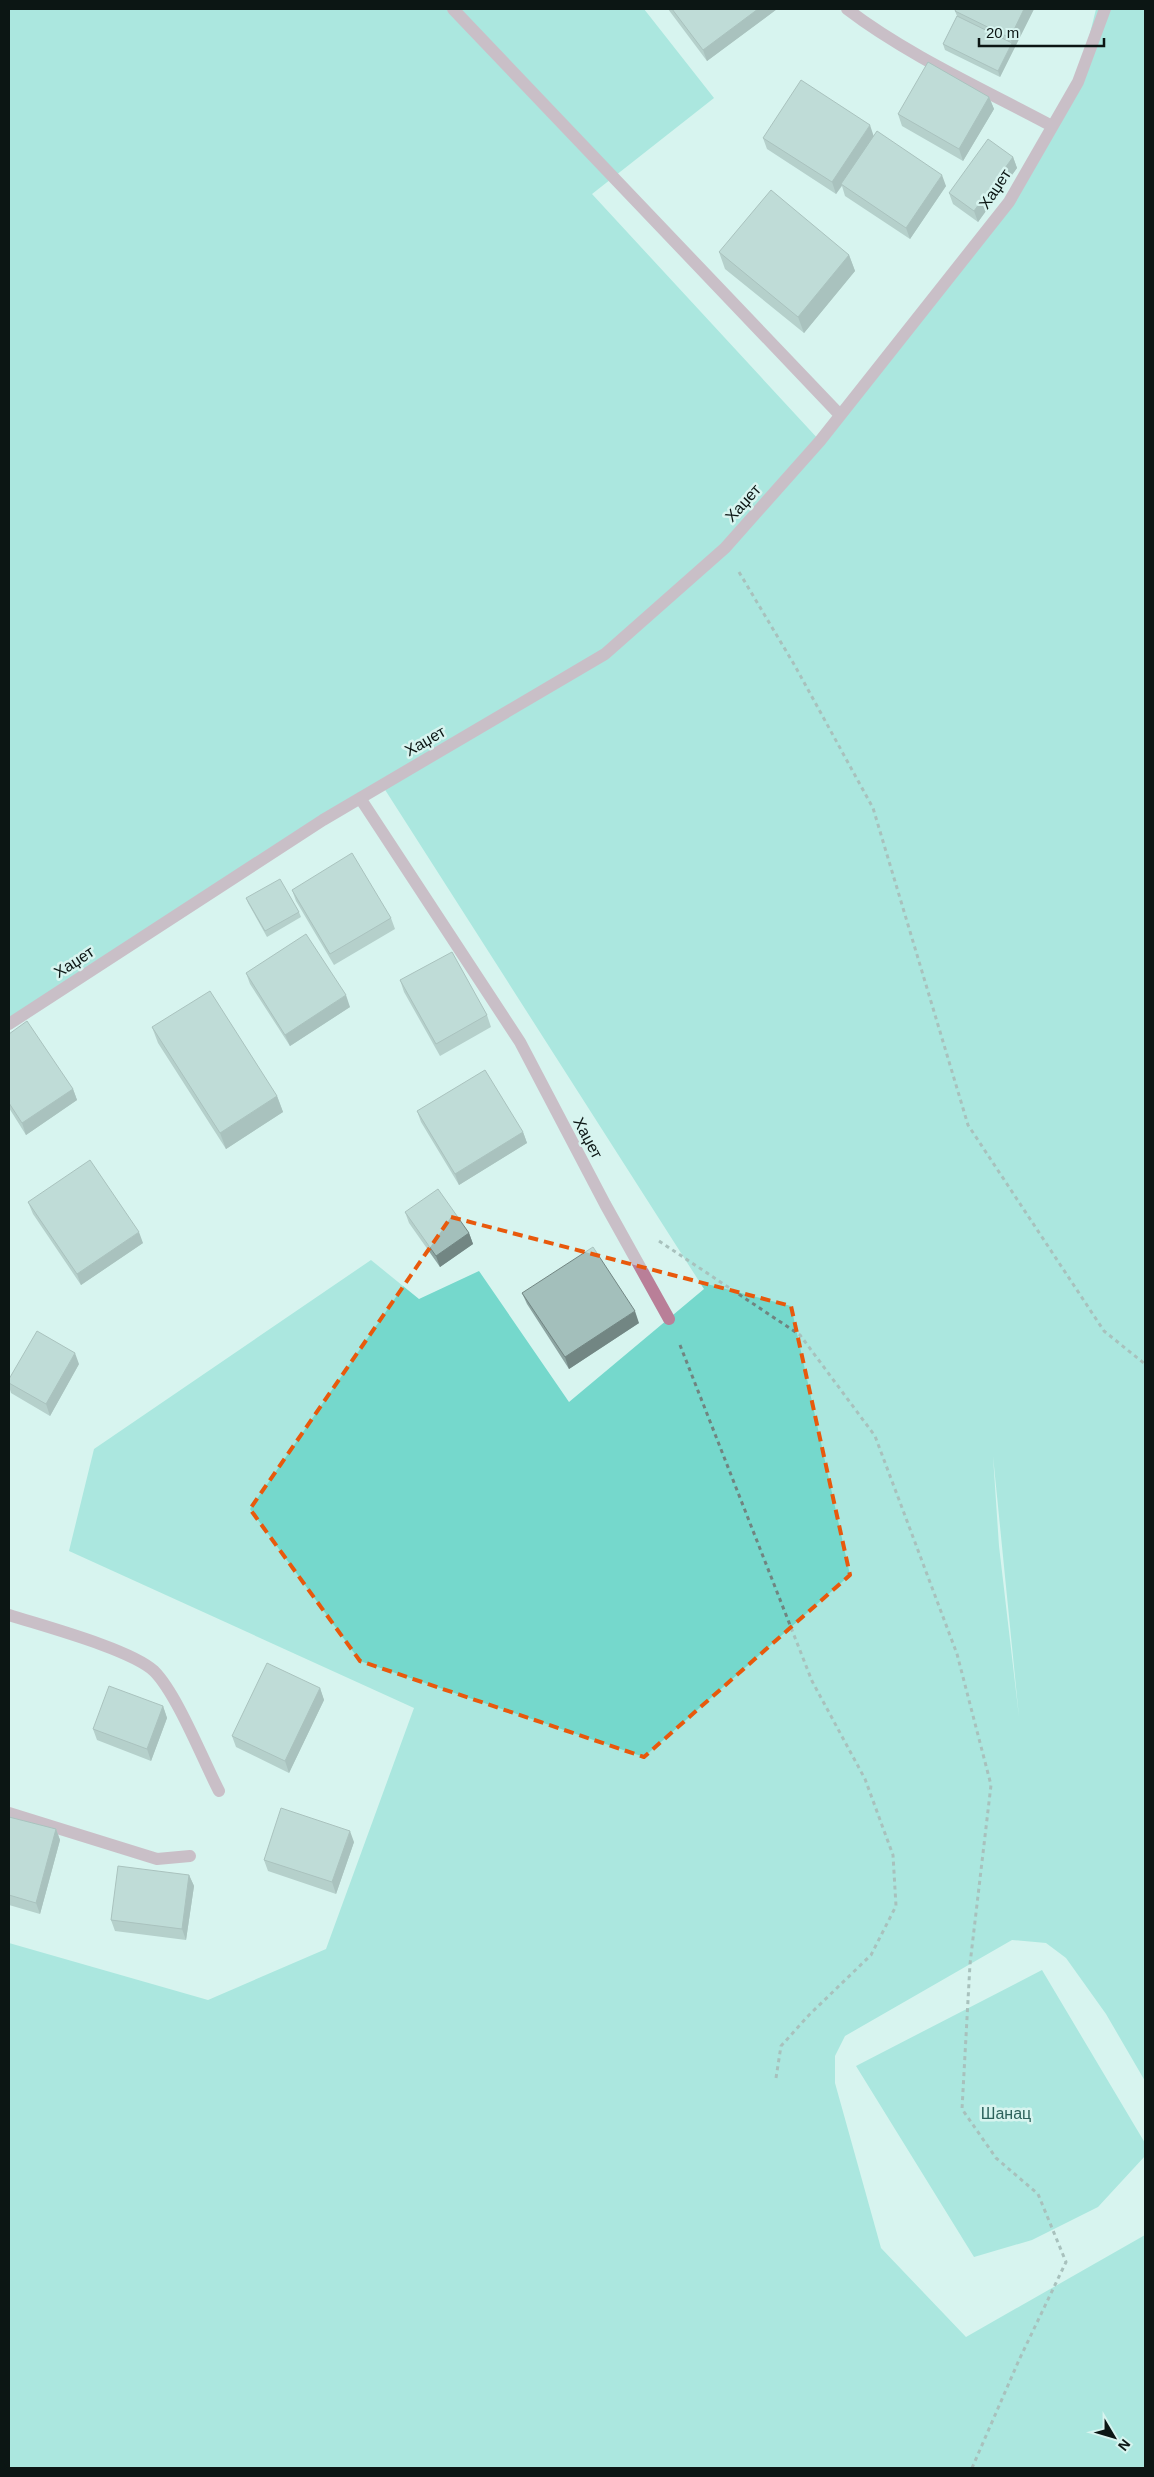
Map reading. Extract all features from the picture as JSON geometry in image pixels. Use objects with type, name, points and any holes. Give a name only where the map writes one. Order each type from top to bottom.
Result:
[{"type":"street","points":[[453,9],[840,415]]},
{"type":"street","points":[[847,9],[871,27],[903,46],[1052,126]]},
{"type":"street","name":"Хаџет","points":[[9,1024],[323,820],[605,654],[725,548],[820,441],[1009,202],[1078,82],[1105,9]]},
{"type":"street","name":"Хаџет","points":[[360,798],[520,1042],[605,1204],[669,1319]]},
{"type":"street","points":[[9,1615],[120,1652],[153,1670],[169,1691],[219,1791]]},
{"type":"street","points":[[9,1813],[156,1859],[190,1856]]},
{"type":"path","points":[[725,548],[795,666],[873,808],[968,1125],[1104,1331],[1145,1364]]},
{"type":"path","points":[[654,1237],[800,1336],[875,1436],[957,1654],[992,1785],[970,1964],[962,2109],[996,2158],[1038,2194],[1066,2262],[1018,2360],[972,2468]]},
{"type":"path","points":[[669,1319],[812,1681],[865,1779],[893,1855],[896,1906],[871,1955],[809,2015],[781,2046],[776,2078]]},
{"type":"highlighted area","points":[[451,1217],[791,1306],[850,1575],[644,1757],[360,1661],[250,1509]]},
{"type":"green space","points":[[9,9],[644,9],[714,98],[592,194],[820,441],[1009,202],[1078,82],[1096,9],[1145,9],[1145,2081],[1106,2014],[1066,1958],[1046,1943],[1012,1940],[845,2036],[835,2056],[835,2083],[881,2248],[966,2337],[1145,2235],[1145,2468],[9,2468],[9,1943],[208,2000],[326,1949],[414,1708],[69,1551],[94,1449],[371,1260],[419,1299],[479,1271],[569,1402],[704,1289],[382,785],[9,1024]],"holes":[[[993,1456],[1019,1717],[999,1546]]]},
{"type":"green space","name":"Шанац","points":[[1042,1970],[1145,2143],[1145,2156],[1098,2207],[1032,2240],[974,2257],[856,2066]]},
{"type":"building","points":[[672,9],[758,9],[703,50]]},
{"type":"building","points":[[956,9],[1024,9],[1010,38],[955,11]]},
{"type":"building","points":[[957,16],[1012,43],[998,71],[943,44]]},
{"type":"building","points":[[928,62],[989,97],[959,149],[898,114]]},
{"type":"building","points":[[801,80],[870,125],[832,182],[763,138]]},
{"type":"building","points":[[877,131],[942,175],[906,228],[841,184]]},
{"type":"building","points":[[988,139],[1013,157],[974,211],[949,193]]},
{"type":"building","points":[[771,190],[849,255],[798,317],[719,252]]},
{"type":"building","points":[[352,853],[391,918],[330,954],[292,890]]},
{"type":"building","points":[[280,879],[299,912],[265,931],[246,898]]},
{"type":"building","points":[[306,934],[346,995],[285,1035],[246,973]]},
{"type":"building","points":[[452,952],[487,1015],[436,1044],[400,980]]},
{"type":"building","points":[[210,991],[277,1096],[220,1133],[152,1027]]},
{"type":"building","points":[[27,1021],[73,1089],[22,1123],[9,1103],[9,1034]]},
{"type":"building","points":[[485,1070],[523,1132],[455,1174],[417,1111]]},
{"type":"building","points":[[90,1160],[139,1232],[77,1274],[28,1202]]},
{"type":"building","points":[[438,1189],[469,1233],[436,1256],[405,1212]]},
{"type":"building","points":[[593,1247],[635,1311],[565,1357],[522,1293]]},
{"type":"building","points":[[37,1331],[75,1353],[46,1404],[9,1383],[9,1379]]},
{"type":"building","points":[[267,1663],[320,1688],[285,1761],[232,1736]]},
{"type":"building","points":[[109,1686],[163,1706],[147,1749],[93,1729]]},
{"type":"building","points":[[281,1808],[350,1831],[332,1882],[264,1860]]},
{"type":"building","points":[[9,1817],[56,1829],[36,1903],[9,1895]]},
{"type":"building","points":[[118,1866],[189,1875],[182,1929],[111,1920]]}]
